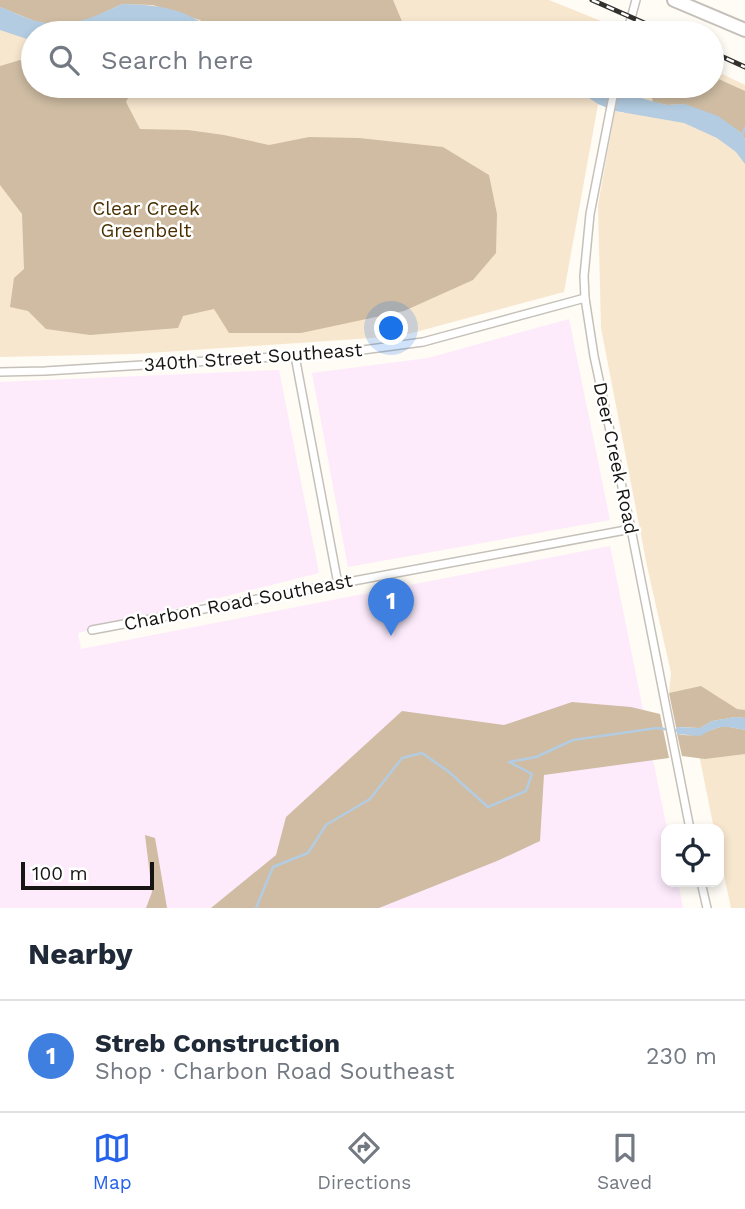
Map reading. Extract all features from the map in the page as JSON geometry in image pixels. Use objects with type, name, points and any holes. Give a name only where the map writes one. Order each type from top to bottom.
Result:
[{"type":"main road","points":[[674,0],[724,21]]},
{"type":"main road","points":[[724,21],[745,30]]},
{"type":"street","points":[[630,21],[636,0]]},
{"type":"street","name":"Deer Creek Road","points":[[612,98],[590,214],[584,298],[689,824]]},
{"type":"street","name":"340th Street Southeast","points":[[0,372],[45,372],[340,353],[423,342],[584,298]]},
{"type":"street","points":[[295,356],[338,584]]},
{"type":"street","name":"Charbon Road Southeast","points":[[92,630],[631,529]]},
{"type":"street","points":[[702,887],[707,908]]},
{"type":"shaded area","points":[[569,319],[610,520],[348,567],[312,373],[428,358]]},
{"type":"shaded area","points":[[279,370],[319,573],[78,633],[81,649],[610,546],[666,824],[661,824],[661,887],[679,887],[683,908],[0,908],[0,382]]},
{"type":"green space","name":"Clear Creek Greenbelt","points":[[0,0],[549,0],[601,21],[21,21],[21,98],[599,98],[564,292],[401,336],[134,354],[0,357]]},
{"type":"green space","points":[[0,0],[393,0],[402,21],[201,21],[153,5],[122,4],[88,20],[35,21],[0,7]]},
{"type":"green space","points":[[21,60],[21,98],[128,98],[126,102],[140,129],[188,130],[269,145],[309,137],[359,138],[443,147],[489,175],[497,214],[496,253],[473,280],[404,311],[301,333],[229,333],[214,309],[183,316],[178,328],[90,335],[46,329],[28,311],[10,307],[14,278],[24,269],[22,214],[0,185],[0,66]]},
{"type":"green space","points":[[724,75],[745,85],[745,908],[731,908],[724,875],[724,824],[713,824],[686,690],[669,693],[671,673],[647,566],[601,328],[598,205],[615,111],[624,113],[628,98],[724,98]]},
{"type":"green space","points":[[724,81],[745,91],[745,139],[739,131],[685,104],[667,105],[653,102],[652,98],[724,98]]},
{"type":"green space","points":[[701,686],[737,709],[745,710],[745,718],[712,721],[700,728],[676,727],[669,693]]},
{"type":"green space","points":[[572,702],[631,707],[660,714],[669,758],[544,775],[540,841],[379,908],[211,908],[276,855],[286,817],[402,711],[504,725]]},
{"type":"green space","points":[[721,727],[745,730],[745,754],[705,759],[682,756],[677,734],[696,735]]},
{"type":"green space","points":[[145,835],[155,838],[167,908],[146,908],[152,892]]},
{"type":"water","points":[[122,4],[149,5],[183,13],[199,21],[77,21]]},
{"type":"water","points":[[0,7],[37,21],[21,21],[21,37],[0,30]]},
{"type":"water","points":[[589,98],[641,98],[666,105],[685,104],[718,116],[739,131],[745,139],[745,164],[736,152],[717,138],[684,123],[615,111]]},
{"type":"water","points":[[745,718],[745,730],[721,727],[700,736],[677,734],[676,727],[700,728],[712,721]]},
{"type":"waterway","points":[[741,138],[745,128]]},
{"type":"waterway","points":[[256,908],[273,867],[308,853],[326,825],[370,799],[402,758],[422,753],[449,772],[488,807],[526,791],[532,774],[509,762],[536,757],[573,740],[657,728],[679,731]]},
{"type":"railway","points":[[592,0],[640,21]]},
{"type":"railway","points":[[724,57],[745,67]]},
{"type":"place","name":"Streb Construction","points":[[391,636]]}]
